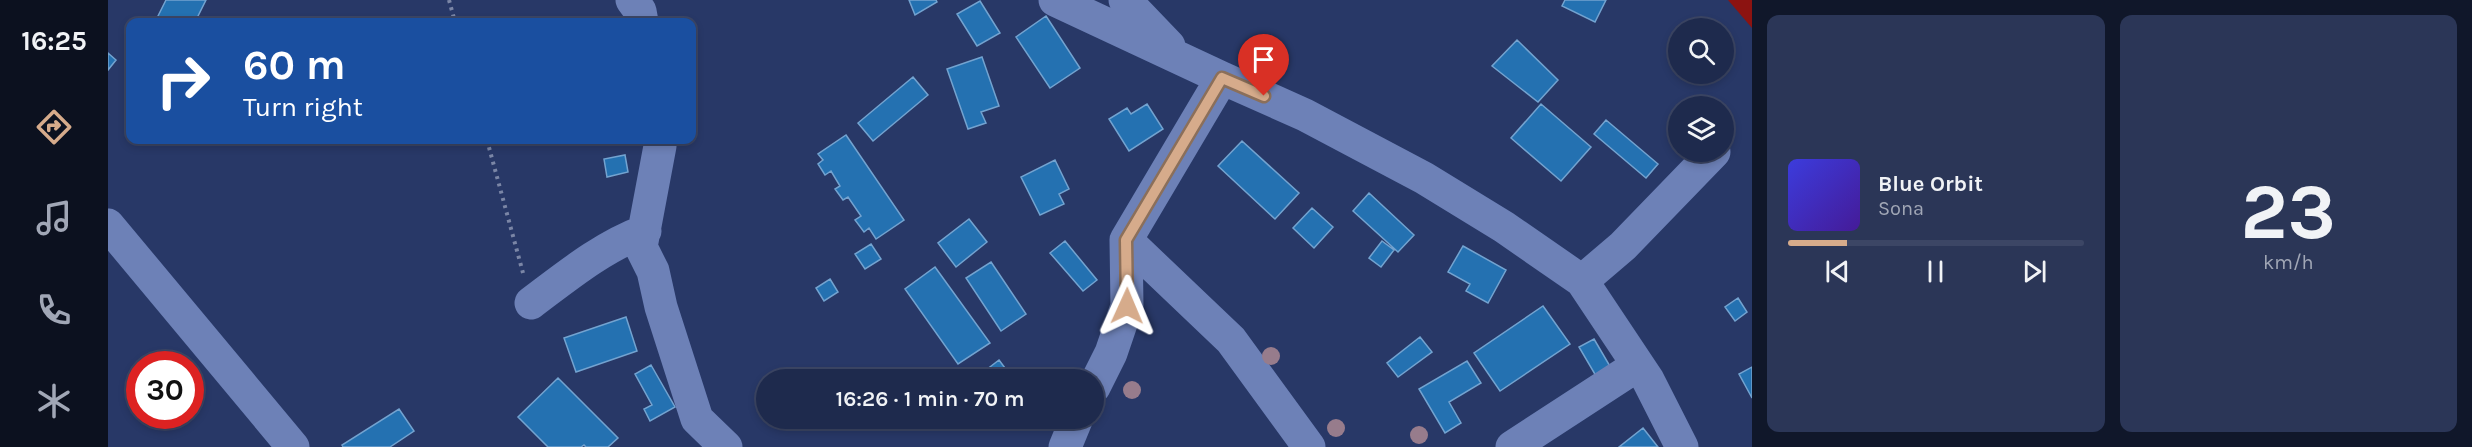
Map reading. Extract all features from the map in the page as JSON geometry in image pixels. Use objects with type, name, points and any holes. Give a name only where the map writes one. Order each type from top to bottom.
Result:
[{"type":"street","points":[[632,0],[641,18]]},
{"type":"street","points":[[1055,0],[1305,115],[1424,178],[1504,227],[1582,281],[1648,380],[1682,447]]},
{"type":"street","points":[[1125,0],[1182,59]]},
{"type":"street","points":[[1103,369],[1127,306],[1126,240],[1222,78]]},
{"type":"street","points":[[660,144],[641,247],[653,272],[661,307],[697,419],[726,447]]},
{"type":"street","points":[[1582,281],[1623,246],[1704,162]]},
{"type":"street","points":[[108,225],[293,447]]},
{"type":"street","points":[[531,303],[592,257],[628,237],[645,231]]},
{"type":"street","points":[[1126,240],[1231,340],[1309,447]]},
{"type":"street","points":[[1512,447],[1638,365]]},
{"type":"path","points":[[449,0],[454,18]]},
{"type":"path","points":[[488,144],[531,303]]},
{"type":"shaded area","points":[[1728,0],[1752,0],[1752,28]]},
{"type":"building","points":[[166,0],[206,0],[197,18],[157,18]]},
{"type":"building","points":[[909,0],[936,0],[937,2],[915,15]]},
{"type":"building","points":[[1565,0],[1606,0],[1595,22],[1562,6]]},
{"type":"building","points":[[980,1],[1000,33],[977,46],[957,14]]},
{"type":"building","points":[[1046,16],[1080,68],[1050,88],[1016,37]]},
{"type":"building","points":[[1517,40],[1558,80],[1538,102],[1492,66]]},
{"type":"building","points":[[108,53],[116,60],[108,70]]},
{"type":"building","points":[[982,57],[999,106],[981,112],[986,123],[968,129],[947,69]]},
{"type":"building","points":[[913,77],[928,95],[873,141],[858,123]]},
{"type":"building","points":[[1147,104],[1163,129],[1129,151],[1109,119],[1127,108],[1131,114]]},
{"type":"building","points":[[1541,104],[1591,147],[1561,181],[1511,138]]},
{"type":"building","points":[[1606,120],[1658,164],[1646,178],[1594,134]]},
{"type":"building","points":[[846,135],[904,220],[876,239],[869,228],[864,232],[855,220],[861,216],[848,197],[843,200],[835,189],[840,186],[831,171],[825,175],[818,164],[823,160],[818,154]]},
{"type":"building","points":[[1242,141],[1299,193],[1275,219],[1218,166]]},
{"type":"building","points":[[625,155],[628,172],[607,177],[604,159]]},
{"type":"building","points":[[1055,160],[1069,189],[1059,194],[1064,204],[1040,215],[1021,177]]},
{"type":"building","points":[[1369,193],[1414,235],[1398,252],[1353,211]]},
{"type":"building","points":[[1312,208],[1333,227],[1314,248],[1293,228]]},
{"type":"building","points":[[969,219],[987,242],[956,267],[938,243]]},
{"type":"building","points":[[1065,241],[1097,280],[1083,291],[1050,253]]},
{"type":"building","points":[[1382,241],[1394,250],[1381,267],[1369,258]]},
{"type":"building","points":[[871,244],[881,259],[865,269],[855,254]]},
{"type":"building","points":[[1463,246],[1506,270],[1488,303],[1466,291],[1470,284],[1448,272]]},
{"type":"building","points":[[991,262],[1026,314],[1001,331],[966,278]]},
{"type":"building","points":[[935,267],[990,343],[958,364],[905,289]]},
{"type":"building","points":[[830,279],[838,292],[824,301],[816,288]]},
{"type":"building","points":[[1738,298],[1747,312],[1735,321],[1725,307]]},
{"type":"building","points":[[1543,306],[1570,344],[1500,391],[1474,353]]},
{"type":"building","points":[[626,317],[637,351],[576,372],[564,338]]},
{"type":"building","points":[[1420,337],[1432,352],[1398,377],[1387,363]]},
{"type":"building","points":[[1594,339],[1611,368],[1596,376],[1579,347]]},
{"type":"building","points":[[999,360],[1006,369],[987,369]]},
{"type":"building","points":[[1467,361],[1481,383],[1449,402],[1461,423],[1445,433],[1419,389]]},
{"type":"building","points":[[651,365],[675,407],[650,421],[644,409],[652,405],[635,374]]},
{"type":"building","points":[[1752,367],[1752,398],[1739,374]]},
{"type":"building","points":[[558,378],[618,438],[608,447],[586,447],[584,445],[581,447],[548,447],[518,417]]},
{"type":"building","points":[[399,409],[414,431],[390,447],[343,447],[342,445]]},
{"type":"building","points":[[1643,428],[1658,447],[1619,447]]},
{"type":"route","points":[[1127,306],[1126,240],[1222,78],[1264,96]]}]
